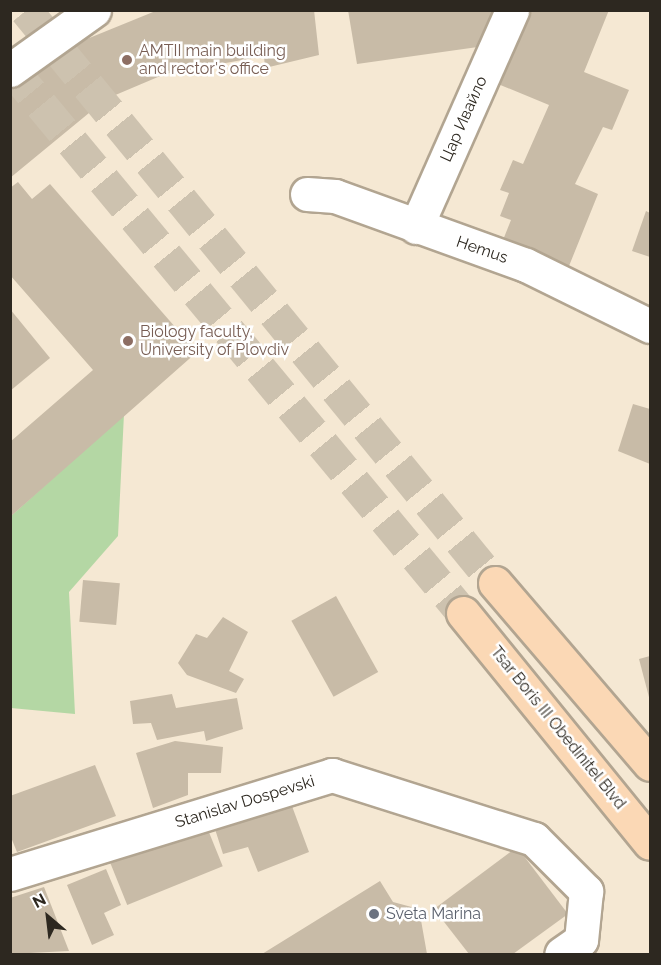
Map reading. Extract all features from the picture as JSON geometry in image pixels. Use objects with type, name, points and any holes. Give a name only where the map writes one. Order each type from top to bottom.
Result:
[{"type":"main road","points":[[495,583],[651,764]]},
{"type":"main road","name":"Tsar Boris III Obedinitel Blvd","points":[[463,613],[651,843]]},
{"type":"street","points":[[10,70],[94,10]]},
{"type":"street","name":"Цар Ивайло","points":[[416,227],[512,10]]},
{"type":"street","name":"Hemus","points":[[307,194],[335,196],[526,265],[651,326]]},
{"type":"street","name":"Stanislav Dospevski","points":[[10,874],[332,775],[534,839],[586,891],[571,947]]},
{"type":"green space","points":[[124,414],[118,536],[69,592],[75,714],[11,708],[10,517]]},
{"type":"building","points":[[158,10],[314,10],[319,55],[265,68],[264,56],[165,74],[106,99],[10,178],[10,94],[77,43]]},
{"type":"building","points":[[348,10],[508,10],[492,45],[357,64]]},
{"type":"building","points":[[527,10],[609,10],[584,72],[629,90],[612,130],[603,127],[575,184],[598,194],[569,266],[503,240],[511,220],[500,216],[509,193],[500,190],[513,160],[523,164],[549,105],[498,84]]},
{"type":"building","name":"Biology faculty, University of Plovdiv","points":[[18,182],[32,199],[50,184],[197,352],[10,517],[10,442],[93,370],[10,275],[10,188]]},
{"type":"building","points":[[646,211],[650,213],[650,257],[632,251]]},
{"type":"building","points":[[10,309],[50,358],[10,391]]},
{"type":"building","points":[[633,404],[650,409],[650,464],[618,451]]},
{"type":"building","points":[[83,580],[120,583],[116,625],[79,622]]},
{"type":"building","points":[[336,596],[378,672],[334,697],[291,621]]},
{"type":"building","points":[[223,617],[248,632],[229,671],[244,679],[236,693],[187,675],[178,663],[196,634],[207,638]]},
{"type":"building","points":[[650,656],[650,701],[639,659]]},
{"type":"building","points":[[172,694],[176,708],[237,698],[243,729],[206,741],[204,731],[157,740],[151,723],[133,724],[130,701]]},
{"type":"building","points":[[175,741],[223,747],[221,773],[188,773],[188,795],[153,808],[136,753]]},
{"type":"building","points":[[95,765],[116,816],[17,852],[10,835],[10,796]]},
{"type":"building","points":[[289,798],[309,852],[258,872],[248,847],[223,854],[214,826]]},
{"type":"building","points":[[204,820],[223,866],[127,905],[109,859]]},
{"type":"building","points":[[517,847],[568,914],[513,954],[469,954],[434,909]]},
{"type":"building","points":[[106,869],[121,905],[104,913],[114,935],[92,945],[67,885]]},
{"type":"building","name":"Sveta Marina","points":[[380,881],[393,902],[419,909],[427,954],[262,954]]},
{"type":"building","points":[[44,887],[69,951],[10,954],[10,898]]},
{"type":"tunnel","points":[[26,10],[495,583]]},
{"type":"tunnel","points":[[10,67],[463,613]]},
{"type":"place","name":"AMTII main building and rector's office","points":[[127,60]]},
{"type":"place","name":"Biology faculty, University of Plovdiv","points":[[128,341]]},
{"type":"place","name":"Sveta Marina","points":[[374,914]]}]
